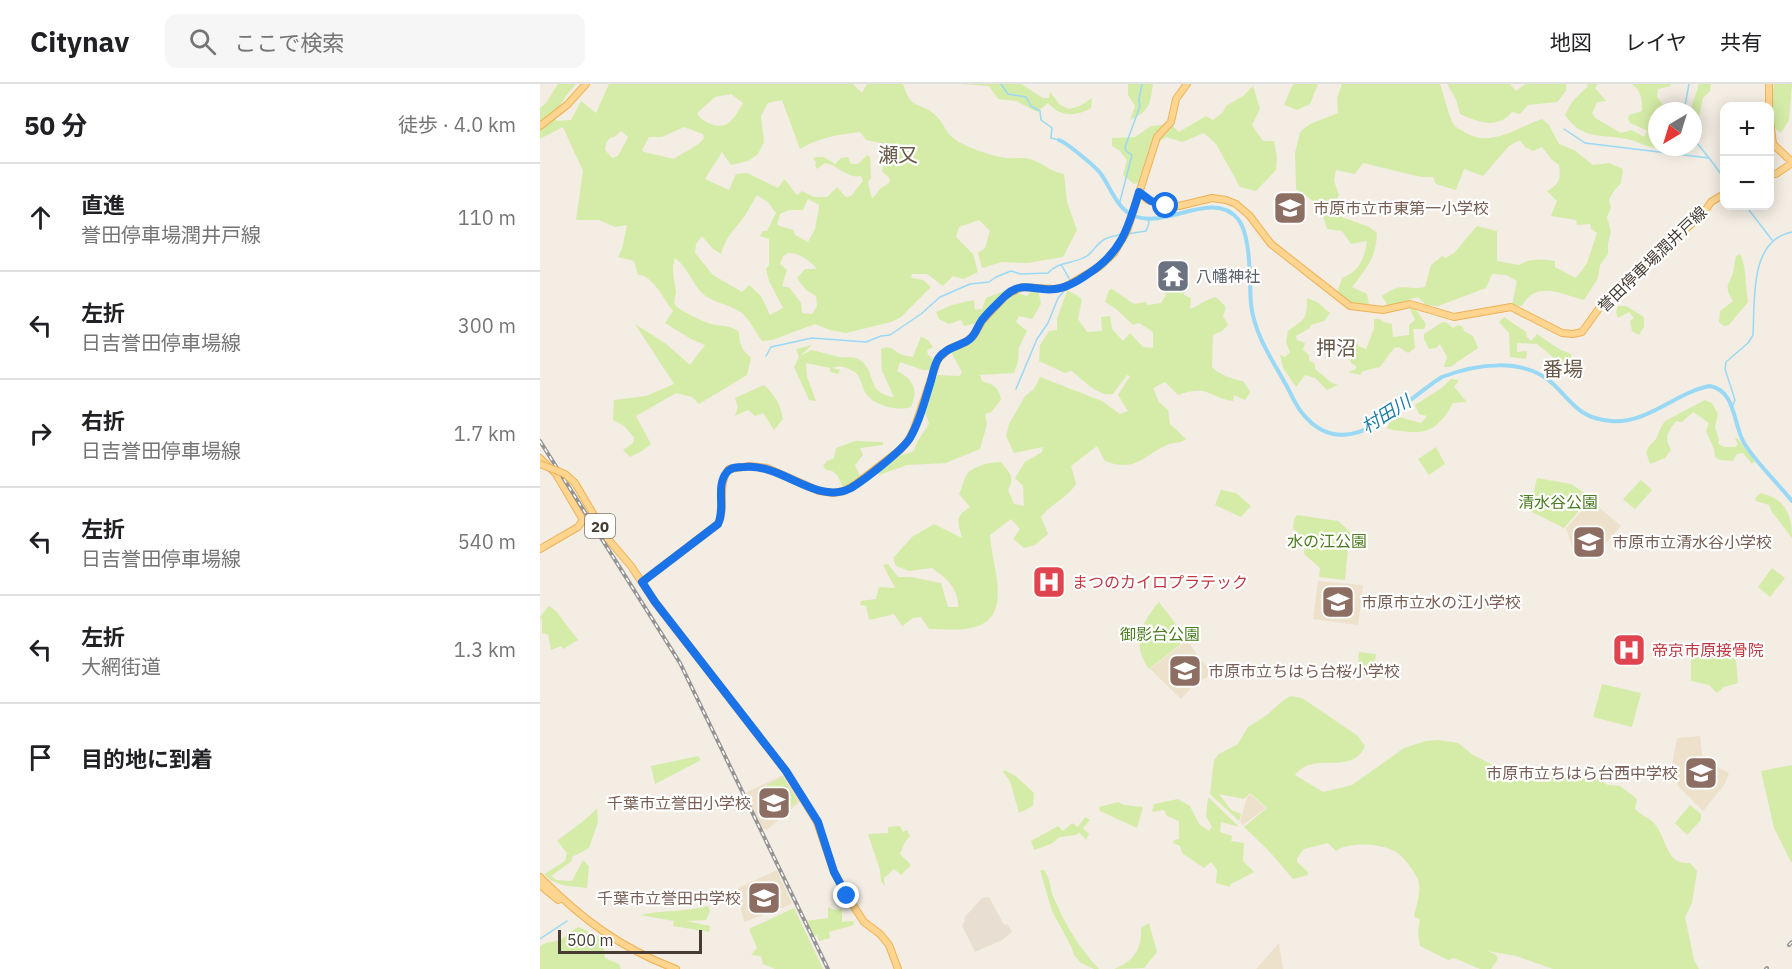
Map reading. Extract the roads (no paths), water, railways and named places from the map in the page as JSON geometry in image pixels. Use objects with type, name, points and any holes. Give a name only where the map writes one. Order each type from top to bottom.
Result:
[{"type":"main road","points":[[540,126],[567,105],[586,84]]},
{"type":"main road","points":[[642,582],[718,524],[723,510],[725,474],[731,469],[750,466],[767,468],[825,493],[841,492],[856,484],[908,441],[930,387],[938,359],[949,349],[966,342],[974,335],[982,321],[1006,295],[1027,286],[1060,288],[1077,281],[1099,267],[1119,246],[1130,222],[1157,137],[1171,122],[1176,99],[1186,84]]},
{"type":"main road","points":[[1769,84],[1769,102]]},
{"type":"main road","points":[[1774,145],[1792,163],[1774,174]]},
{"type":"main road","name":"誉田停車場潤井戸線","points":[[1139,192],[1151,201],[1166,206],[1179,206],[1212,198],[1236,204],[1249,215],[1271,244],[1350,306],[1383,310],[1410,304],[1454,317],[1511,307],[1562,333],[1570,334],[1582,332],[1608,296],[1702,215],[1711,202],[1720,197]]},
{"type":"main road","points":[[540,458],[556,474],[583,520],[578,527],[540,549]]},
{"type":"main road","name":"20","points":[[540,464],[565,474],[575,483],[608,539],[786,771],[818,822],[834,872],[847,896],[864,922],[880,934],[889,945],[898,969]]},
{"type":"main road","points":[[540,879],[582,917],[609,937],[641,955],[676,969]]},
{"type":"main road","points":[[540,879],[566,906],[607,939],[667,969]]},
{"type":"waterway","name":"村田川","points":[[1001,84],[1008,94],[1026,97],[1031,106],[1040,111],[1041,120],[1052,128],[1051,138],[1059,140]]},
{"type":"waterway","points":[[1119,205],[1132,155],[1126,151],[1125,147],[1140,106],[1142,84]]},
{"type":"waterway","points":[[1686,102],[1689,84]]},
{"type":"waterway","points":[[1564,129],[1585,143],[1709,158],[1720,173]]},
{"type":"waterway","name":"村田川","points":[[1059,140],[1098,171],[1119,203],[1134,216],[1147,219],[1161,218],[1203,208],[1216,208],[1228,211],[1238,219],[1248,248],[1251,304],[1259,335],[1298,407],[1320,429],[1338,435],[1356,433],[1392,414],[1442,377],[1484,366],[1499,365],[1527,369],[1552,383],[1584,413],[1600,420],[1611,421],[1637,418],[1685,394],[1710,386],[1725,394],[1733,409],[1744,443],[1792,501]]},
{"type":"waterway","points":[[1702,149],[1709,158]]},
{"type":"waterway","points":[[1749,210],[1772,240]]},
{"type":"waterway","points":[[1127,234],[1146,231],[1148,220]]},
{"type":"waterway","points":[[1733,405],[1735,400],[1725,369],[1726,362],[1748,343],[1753,335],[1755,290],[1761,259],[1778,237],[1792,232]]},
{"type":"waterway","points":[[766,356],[771,347],[812,338],[866,342],[890,335],[921,314],[940,297],[970,284],[989,282],[1011,271],[1021,274],[1048,273],[1057,266],[1087,256],[1102,241],[1122,233]]},
{"type":"waterway","points":[[1062,266],[1070,280]]},
{"type":"waterway","points":[[1016,389],[1037,339],[1048,323],[1058,298],[1066,289]]},
{"type":"waterway","points":[[540,939],[567,921]]},
{"type":"railway","points":[[540,441],[680,663],[828,969]]},
{"type":"railway","points":[[1789,945],[1792,942]]},
{"type":"place","name":"市原市立市東第一小学校","points":[[1290,208]]},
{"type":"place","name":"八幡神社","points":[[1173,276]]},
{"type":"place","name":"市原市立清水谷小学校","points":[[1589,542]]},
{"type":"place","name":"まつのカイロプラテック","points":[[1049,582]]},
{"type":"place","name":"市原市立水の江小学校","points":[[1338,602]]},
{"type":"place","name":"帝京市原接骨院","points":[[1629,650]]},
{"type":"place","name":"市原市立ちはら台桜小学校","points":[[1185,671]]},
{"type":"place","name":"市原市立ちはら台西中学校","points":[[1701,773]]},
{"type":"place","name":"千葉市立誉田小学校","points":[[774,803]]},
{"type":"place","name":"千葉市立誉田中学校","points":[[764,898]]},
{"type":"district","name":"瀬又","points":[[898,154]]},
{"type":"district","name":"押沼","points":[[1336,347]]},
{"type":"district","name":"番場","points":[[1563,368]]},
{"type":"park label","name":"清水谷公園","points":[[1558,502]]},
{"type":"park label","name":"水の江公園","points":[[1327,541]]},
{"type":"park label","name":"御影台公園","points":[[1160,634]]}]
